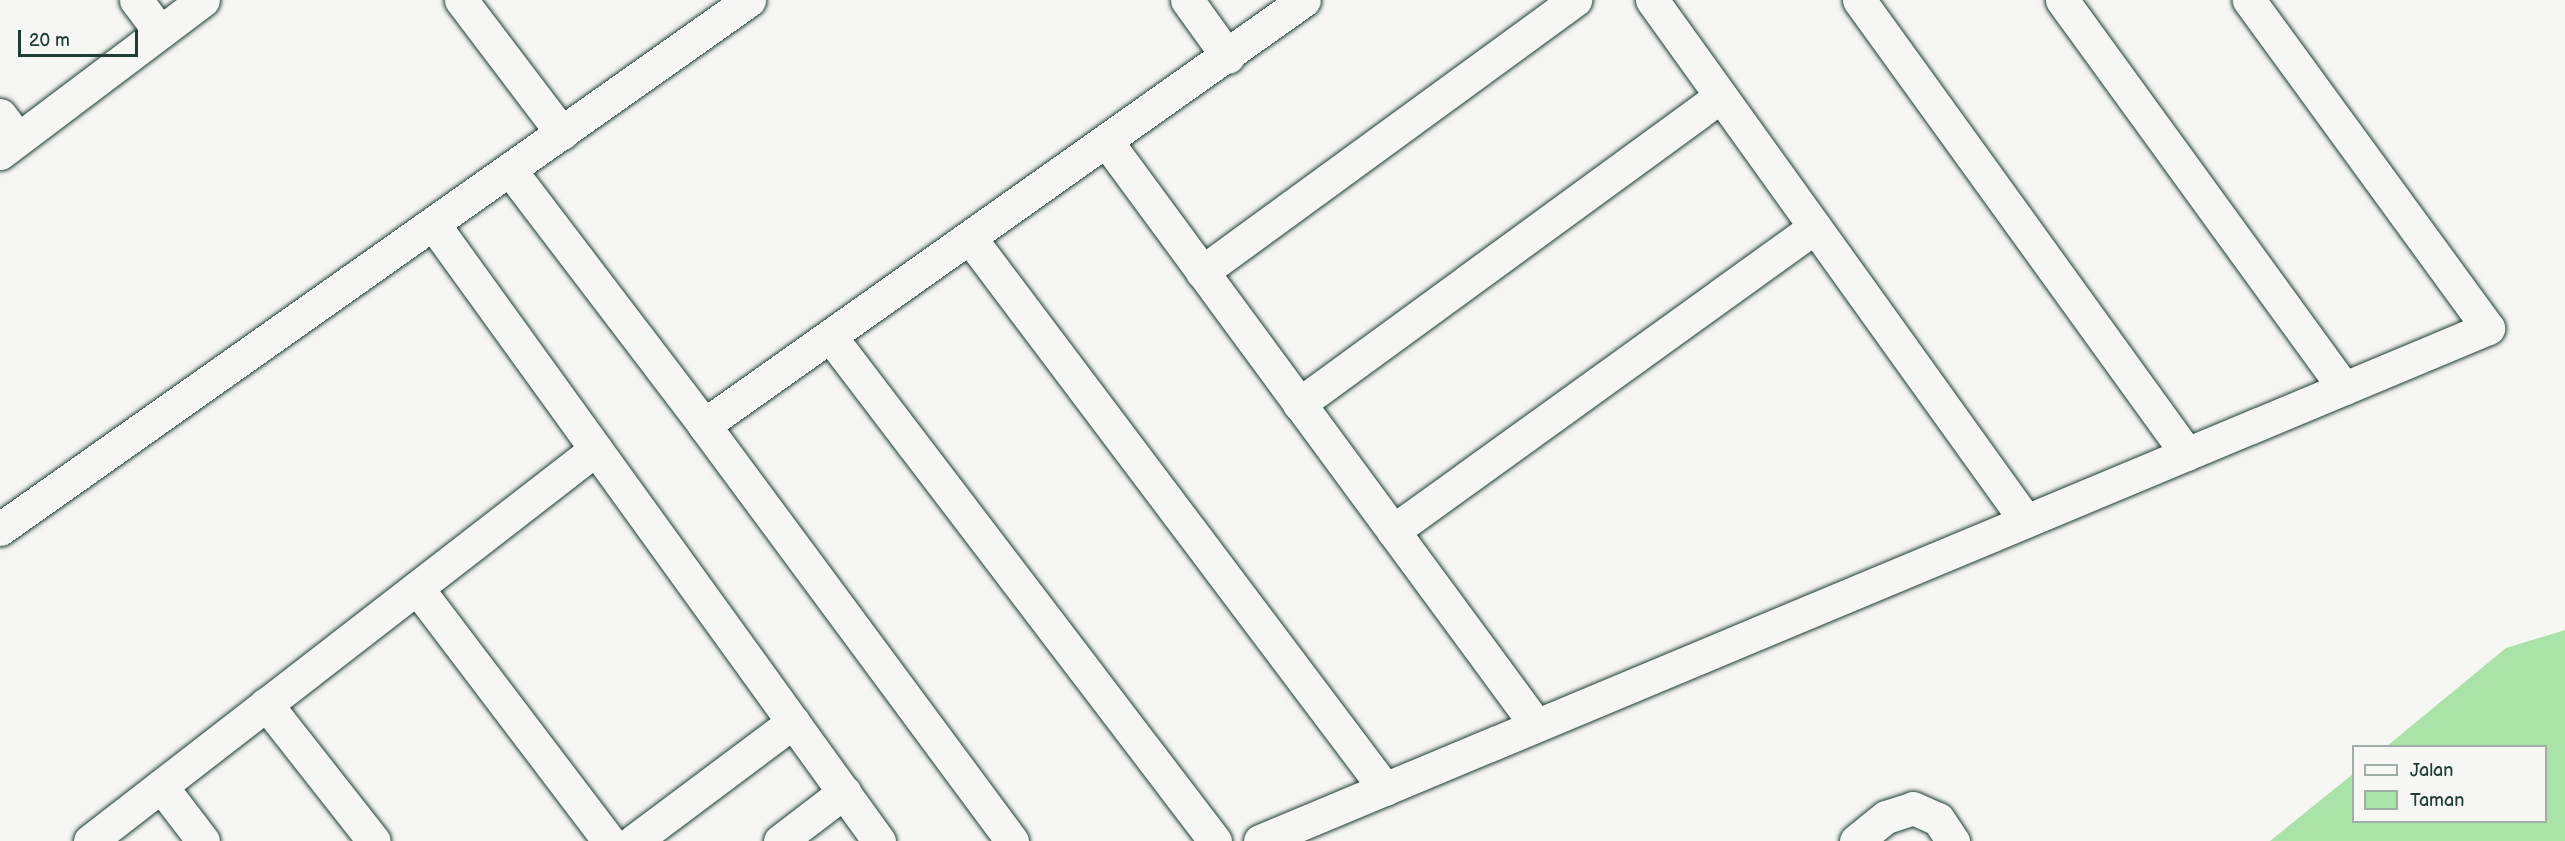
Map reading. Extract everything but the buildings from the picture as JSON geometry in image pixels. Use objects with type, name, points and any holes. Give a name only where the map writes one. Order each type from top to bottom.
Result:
[{"type":"street","points":[[136,0],[158,29]]},
{"type":"street","points":[[6,136],[202,0]]},
{"type":"street","points":[[461,0],[562,133]]},
{"type":"street","points":[[0,529],[434,225],[749,0]]},
{"type":"street","points":[[1187,0],[1228,57]]},
{"type":"street","points":[[704,425],[1228,57],[1304,0]]},
{"type":"street","points":[[1202,272],[1575,0]]},
{"type":"street","points":[[1652,0],[2026,521]]},
{"type":"street","points":[[1859,0],[2187,454]]},
{"type":"street","points":[[2062,0],[2344,388]]},
{"type":"street","points":[[1260,841],[2488,328],[2248,0]]},
{"type":"street","points":[[1299,404],[1721,96]]},
{"type":"street","points":[[1107,142],[1536,725]]},
{"type":"street","points":[[510,170],[704,425],[1012,841]]},
{"type":"street","points":[[434,225],[879,841]]},
{"type":"street","points":[[1393,531],[1815,227]]},
{"type":"street","points":[[970,238],[1385,789]]},
{"type":"street","points":[[830,336],[1215,841]]},
{"type":"street","points":[[90,841],[596,449]]},
{"type":"street","points":[[417,588],[609,841]]},
{"type":"street","points":[[266,704],[374,841]]},
{"type":"street","points":[[634,841],[793,722]]},
{"type":"street","points":[[161,786],[203,841]]},
{"type":"street","points":[[780,841],[844,792]]},
{"type":"street","points":[[1856,841],[1886,817],[1912,808],[1938,819],[1953,841]]},
{"type":"green space","points":[[2565,630],[2565,841],[2270,841],[2352,775],[2352,823],[2547,823],[2547,745],[2388,745],[2506,648]]}]
